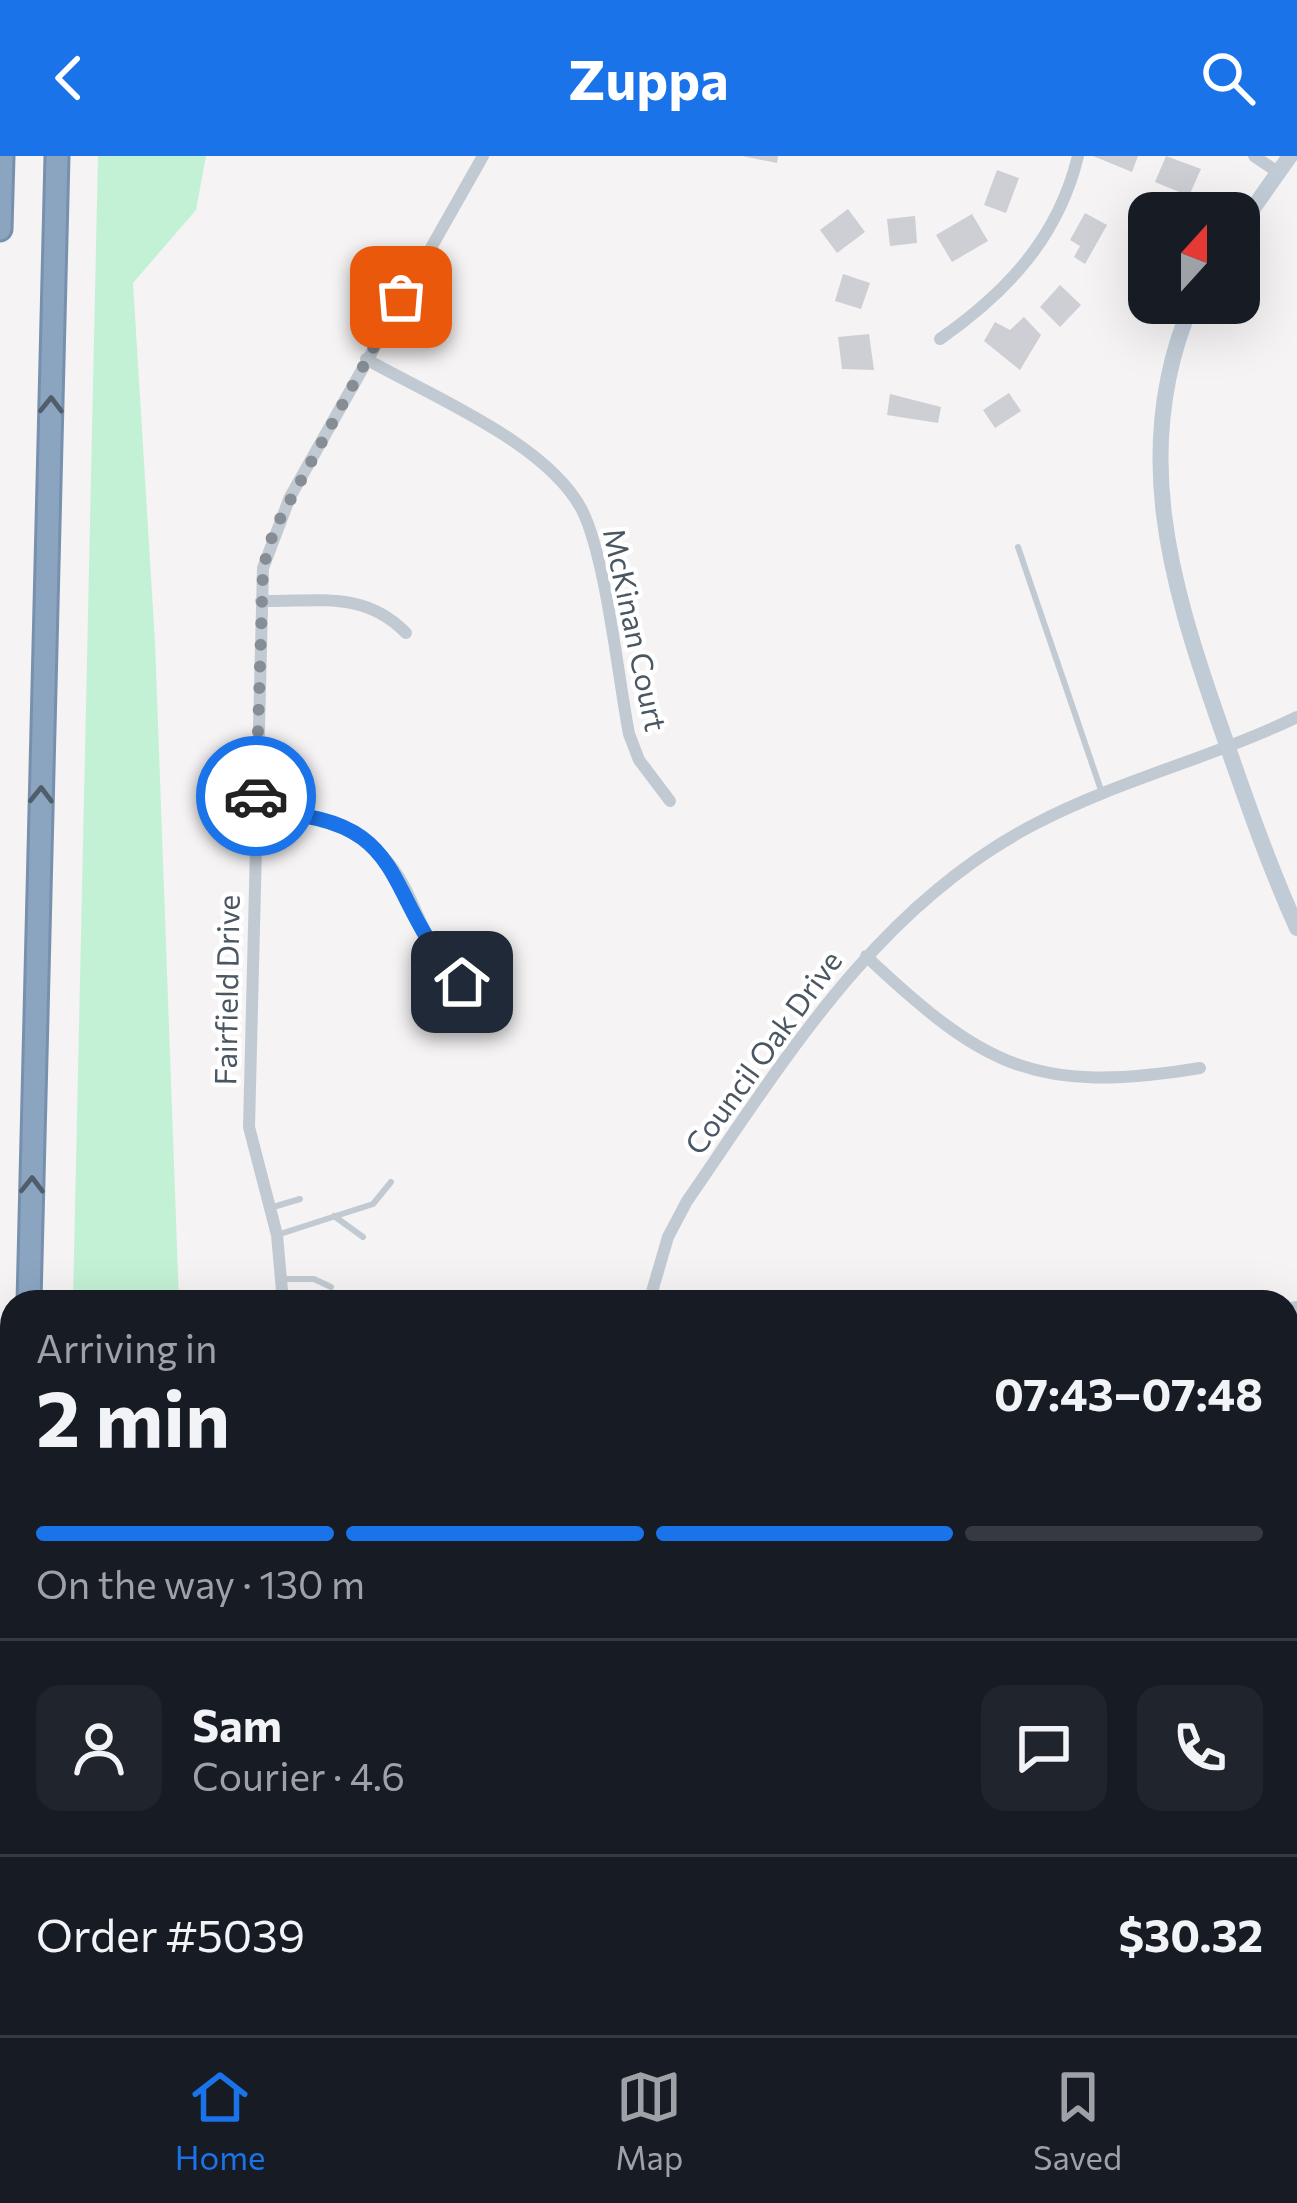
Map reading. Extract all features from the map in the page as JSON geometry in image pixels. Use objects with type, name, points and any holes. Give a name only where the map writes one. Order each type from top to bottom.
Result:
[{"type":"highway","points":[[0,229],[2,156]]},
{"type":"highway","points":[[29,1290],[57,156]]},
{"type":"street","name":"Fairfield Drive","points":[[282,1290],[277,1235],[249,1127],[261,601],[274,530],[483,156]]},
{"type":"street","points":[[940,339],[992,301],[1030,260],[1064,198],[1078,156]]},
{"type":"street","points":[[1254,156],[1279,173]]},
{"type":"street","points":[[1260,199],[1290,156]]},
{"type":"street","points":[[1185,324],[1166,385],[1157,490],[1168,563],[1227,747],[1297,928]]},
{"type":"street","name":"McKinan Court","points":[[366,359],[527,451],[557,476],[582,511],[629,734],[639,760],[670,801]]},
{"type":"street","points":[[261,601],[360,602],[383,609],[406,633]]},
{"type":"street","name":"Council Oak Drive","points":[[653,1290],[668,1237],[687,1201],[866,956],[929,894],[980,856],[1102,794],[1297,717]]},
{"type":"street","points":[[256,812],[322,818],[371,845],[405,888],[431,952],[462,982]]},
{"type":"street","points":[[866,956],[952,1034],[1011,1065],[1082,1080],[1128,1080],[1199,1068]]},
{"type":"lane","points":[[1018,547],[1102,794]]},
{"type":"lane","points":[[277,1235],[373,1204],[391,1182]]},
{"type":"lane","points":[[270,1208],[299,1198]]},
{"type":"lane","points":[[334,1216],[363,1237]]},
{"type":"lane","points":[[282,1280],[314,1279],[332,1286]]},
{"type":"green space","points":[[98,156],[206,156],[196,210],[133,283],[155,642],[179,1290],[73,1290]]},
{"type":"building","points":[[742,156],[778,156],[777,163]]},
{"type":"building","points":[[1093,156],[1138,156],[1132,172]]},
{"type":"building","points":[[1166,156],[1201,169],[1191,192],[1155,182]]},
{"type":"building","points":[[997,170],[1019,178],[1006,213],[984,205]]},
{"type":"building","points":[[848,209],[865,232],[837,253],[820,230]]},
{"type":"building","points":[[1085,213],[1107,225],[1085,264],[1074,257],[1080,246],[1070,240]]},
{"type":"building","points":[[972,214],[988,241],[952,262],[936,235]]},
{"type":"building","points":[[915,216],[917,243],[890,246],[887,219]]},
{"type":"building","points":[[843,274],[870,283],[861,309],[835,301]]},
{"type":"building","points":[[1060,285],[1081,305],[1060,327],[1040,307]]},
{"type":"building","points":[[1024,317],[1041,335],[1020,370],[984,341],[995,322],[1010,330]]},
{"type":"building","points":[[869,334],[874,370],[842,369],[838,337]]},
{"type":"building","points":[[1009,393],[1021,411],[995,428],[983,410]]},
{"type":"building","points":[[890,394],[941,407],[938,423],[887,415]]},
{"type":"way so far","points":[[256,796],[263,568],[274,530],[401,297]]},
{"type":"route","points":[[256,796],[256,812],[322,818],[371,845],[405,888],[431,952],[462,982]]}]
